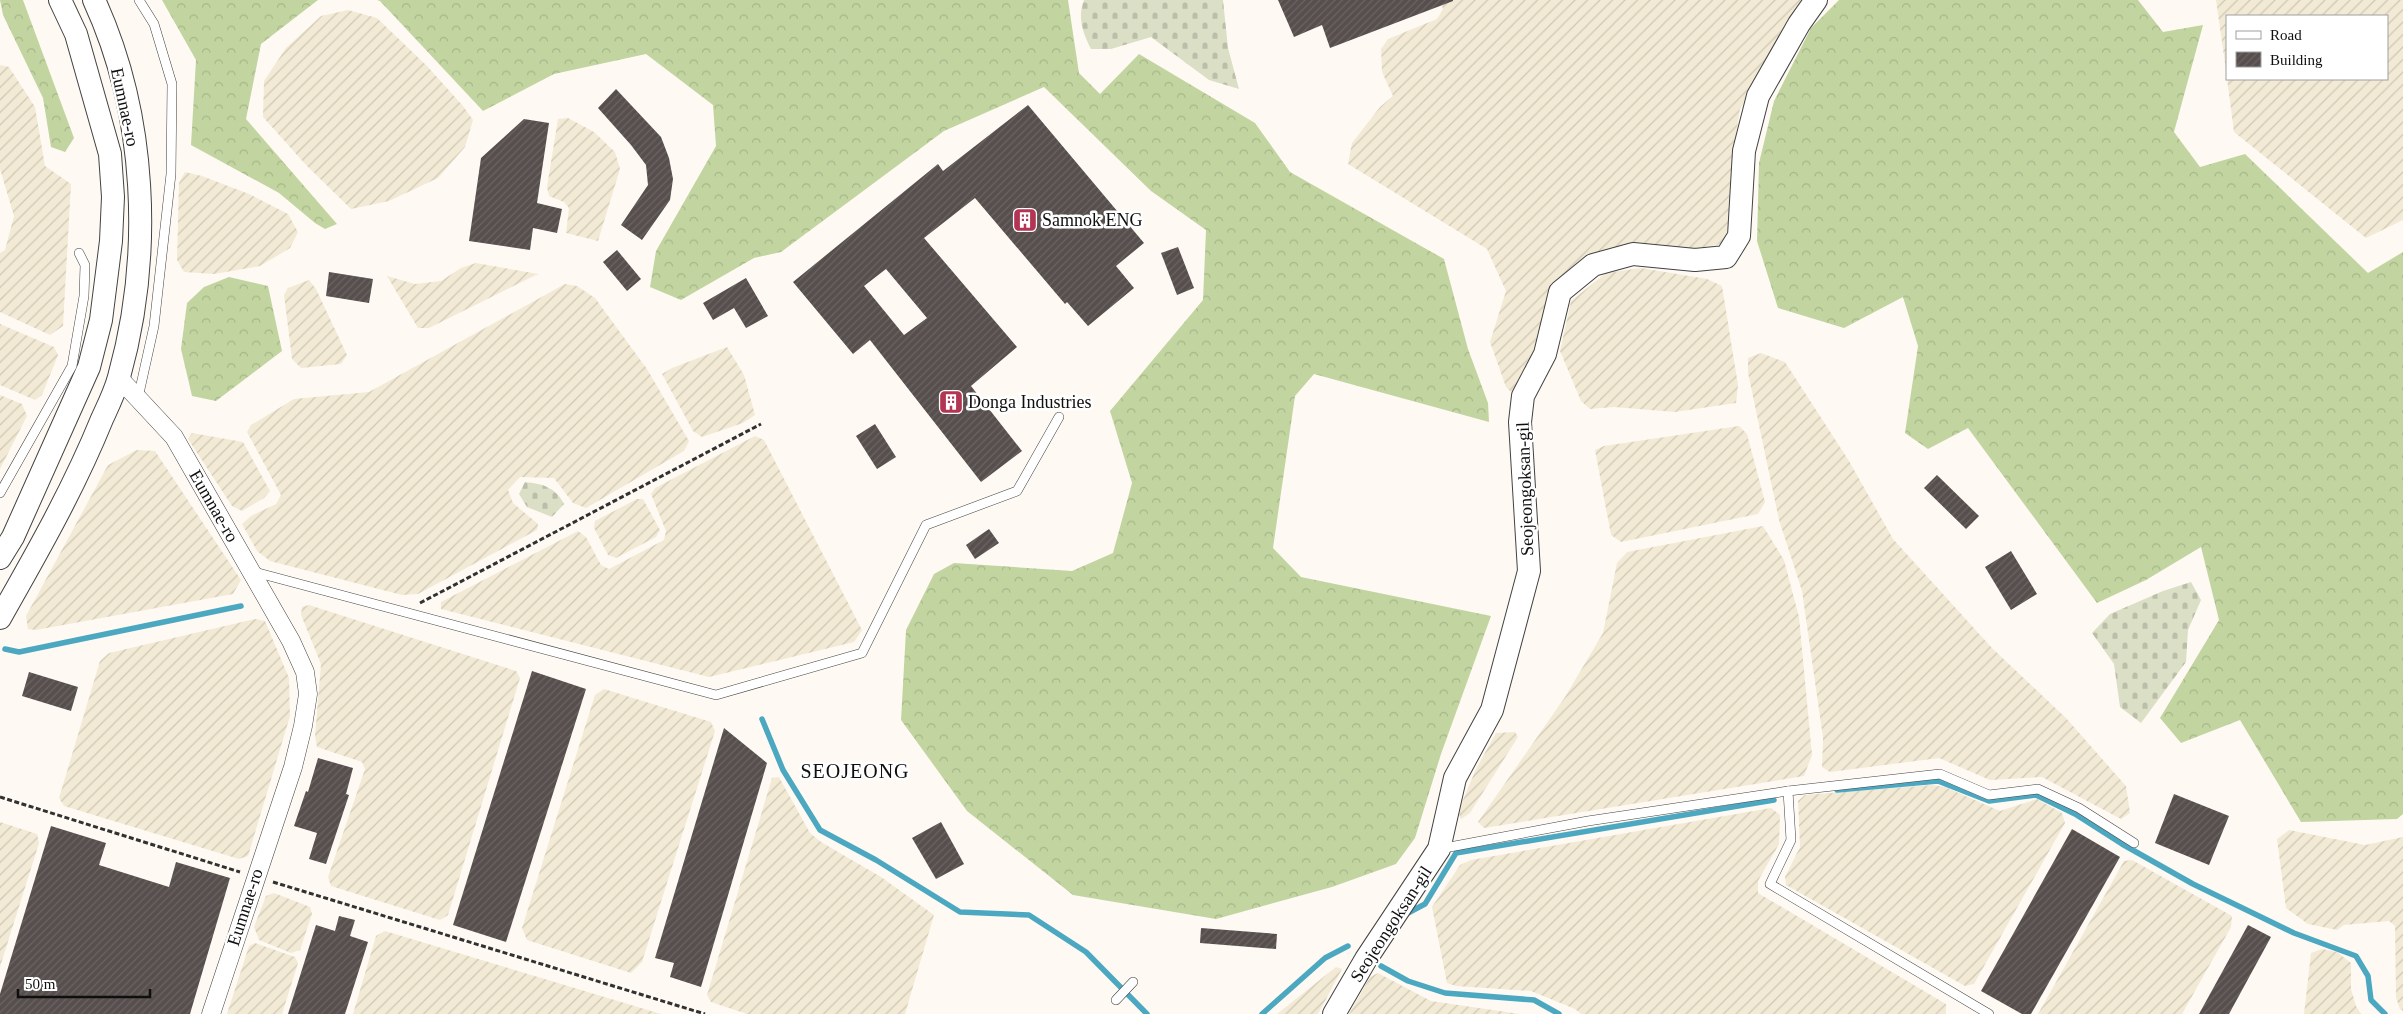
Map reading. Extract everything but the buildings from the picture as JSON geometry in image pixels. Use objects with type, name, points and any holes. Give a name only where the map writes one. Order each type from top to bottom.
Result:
[{"type":"street","name":"Eumnae-ro","points":[[0,558],[12,537],[89,367],[101,320],[111,240],[113,196],[110,154],[76,34],[60,0]]},
{"type":"street","name":"Eumnae-ro","points":[[94,0],[105,24],[122,80],[135,134],[137,163],[139,254],[135,293],[119,378],[174,437],[292,641],[305,672],[308,694],[292,767],[254,877],[211,1014]]},
{"type":"street","name":"Seojeongoksan-gil","points":[[1334,1014],[1366,959],[1439,849],[1455,778],[1492,710],[1529,570],[1520,422],[1523,396],[1545,354],[1560,292],[1593,265],[1633,254],[1695,260],[1726,257],[1740,236],[1744,151],[1758,96],[1799,24],[1816,0]]},
{"type":"street","points":[[0,618],[69,492],[119,378],[89,367]]},
{"type":"lane","points":[[138,398],[154,326],[171,174],[172,84],[154,24],[139,0]]},
{"type":"lane","points":[[0,493],[72,366],[84,296],[85,265],[79,253]]},
{"type":"lane","points":[[251,571],[414,612],[716,695],[862,653],[926,525],[1017,491],[1059,417]]},
{"type":"lane","points":[[1439,849],[1588,821],[1788,791],[1940,774],[1989,795],[2038,789],[2079,808],[2134,843]]},
{"type":"lane","points":[[1788,791],[1791,840],[1770,884],[1989,1014]]},
{"type":"lane","points":[[1116,1000],[1133,982]]},
{"type":"path","points":[[414,612],[421,601],[761,424]]},
{"type":"path","points":[[0,797],[254,877],[705,1014]]},
{"type":"shaded area","points":[[1440,0],[1806,0],[1740,109],[1734,148],[1732,205],[1726,243],[1685,251],[1652,245],[1600,251],[1558,279],[1539,349],[1513,394],[1506,387],[1490,342],[1506,291],[1487,249],[1348,164],[1352,143],[1380,107],[1393,96],[1382,72],[1381,49],[1388,39],[1437,19],[1443,9]]},
{"type":"shaded area","points":[[2216,0],[2403,0],[2403,220],[2366,238],[2234,132],[2227,80],[2388,80],[2388,15],[2226,15],[2226,70]]},
{"type":"shaded area","points":[[348,10],[377,18],[427,66],[473,120],[465,147],[438,178],[389,201],[351,209],[306,165],[263,117],[264,81],[286,48],[321,16]]},
{"type":"shaded area","points":[[0,65],[9,67],[35,107],[45,166],[71,184],[63,326],[50,335],[0,312],[0,253],[5,250],[14,216],[0,169]]},
{"type":"shaded area","points":[[568,118],[594,132],[615,152],[620,169],[598,241],[566,233],[569,208],[564,202],[549,196],[547,187],[558,119]]},
{"type":"shaded area","points":[[185,172],[202,176],[249,194],[288,214],[298,232],[290,248],[260,266],[214,274],[184,272],[177,260],[179,183]]},
{"type":"shaded area","points":[[476,263],[538,274],[429,328],[418,328],[387,276],[415,284],[441,281],[461,268]]},
{"type":"shaded area","points":[[1641,268],[1707,279],[1722,286],[1738,385],[1736,403],[1675,412],[1614,407],[1590,409],[1581,401],[1560,351],[1571,301],[1606,273]]},
{"type":"shaded area","points":[[309,280],[316,289],[347,355],[341,364],[301,368],[292,359],[284,295],[288,288]]},
{"type":"shaded area","points":[[565,284],[577,286],[595,298],[647,369],[689,441],[684,451],[586,508],[573,503],[554,478],[520,477],[508,490],[513,503],[538,524],[537,530],[418,594],[402,595],[270,561],[257,551],[242,524],[251,516],[276,504],[281,495],[247,432],[251,425],[294,399],[369,392]]},
{"type":"shaded area","points":[[0,324],[54,347],[58,355],[42,395],[35,400],[0,385]]},
{"type":"shaded area","points":[[727,347],[744,375],[755,415],[743,423],[702,437],[693,431],[662,374],[672,368]]},
{"type":"shaded area","points":[[1761,353],[1785,362],[1849,461],[1893,539],[1992,648],[2066,718],[2126,786],[2130,813],[2121,819],[2042,777],[1990,780],[1939,758],[1830,772],[1822,767],[1823,738],[1802,591],[1779,520],[1748,373],[1748,358]]},
{"type":"shaded area","points":[[0,395],[22,404],[27,416],[0,469]]},
{"type":"shaded area","points":[[1739,426],[1747,434],[1765,502],[1758,514],[1621,542],[1611,535],[1595,450],[1604,446]]},
{"type":"shaded area","points":[[192,433],[243,442],[270,491],[264,498],[242,511],[232,506],[188,439]]},
{"type":"shaded area","points":[[755,436],[764,440],[862,630],[854,642],[709,677],[441,609],[441,602],[578,531],[586,537],[601,565],[609,569],[664,540],[666,531],[651,494],[655,488]]},
{"type":"shaded area","points":[[137,450],[155,451],[241,580],[233,594],[36,630],[28,629],[26,616],[108,465]]},
{"type":"shaded area","points":[[637,499],[643,499],[660,530],[656,537],[616,558],[608,555],[594,528],[595,521]]},
{"type":"shaded area","points":[[1763,526],[1784,560],[1799,617],[1812,755],[1804,776],[1484,828],[1478,822],[1565,697],[1603,633],[1617,563],[1627,552]]},
{"type":"shaded area","points":[[309,605],[516,671],[520,678],[448,915],[440,920],[331,886],[328,877],[365,769],[362,762],[317,747],[315,736],[321,664],[301,615],[302,607]]},
{"type":"shaded area","points":[[255,619],[265,621],[289,678],[290,716],[248,856],[239,859],[64,806],[59,798],[100,661],[109,653]]},
{"type":"shaded area","points":[[604,689],[711,722],[715,731],[642,962],[631,973],[527,940],[522,928],[595,695]]},
{"type":"shaded area","points":[[1515,732],[1518,737],[1470,813],[1461,819],[1458,812],[1476,769],[1496,733]]},
{"type":"shaded area","points":[[779,777],[810,833],[821,842],[881,877],[934,915],[905,1014],[747,1014],[711,1002],[707,995],[772,778]]},
{"type":"shaded area","points":[[1932,785],[1945,787],[2000,811],[2037,799],[2062,813],[2065,823],[1974,984],[1965,986],[1786,885],[1785,877],[1800,847],[1798,801],[1805,795]]},
{"type":"shaded area","points":[[1771,808],[1780,815],[1779,844],[1758,881],[1758,893],[1946,1004],[1946,1014],[1581,1014],[1575,1009],[1531,991],[1456,986],[1447,983],[1432,907],[1460,865],[1471,860]]},
{"type":"shaded area","points":[[0,822],[37,834],[39,843],[0,967]]},
{"type":"shaded area","points":[[2289,830],[2365,845],[2403,837],[2403,1011],[2400,1009],[2396,998],[2395,926],[2389,921],[2344,925],[2337,930],[2308,924],[2286,908],[2277,839]]},
{"type":"shaded area","points":[[2132,860],[2232,916],[2231,927],[2182,1014],[2038,1014],[2124,861]]},
{"type":"shaded area","points":[[274,893],[310,907],[312,914],[300,950],[291,953],[259,940],[254,927],[266,896]]},
{"type":"shaded area","points":[[385,931],[661,1014],[353,1014],[376,936]]},
{"type":"shaded area","points":[[255,943],[295,957],[298,963],[282,1014],[227,1014],[249,946]]},
{"type":"shaded area","points":[[2322,949],[2337,952],[2351,963],[2351,989],[2356,1006],[2361,1014],[2304,1014],[2311,953]]},
{"type":"shaded area","points":[[1336,967],[1342,969],[1318,1014],[1277,1014]]},
{"type":"shaded area","points":[[1378,973],[1431,1001],[1520,1014],[1349,1014],[1370,977]]},
{"type":"green space","points":[[0,0],[23,0],[74,138],[65,152],[51,147],[43,98],[3,15]]},
{"type":"green space","points":[[162,0],[318,0],[261,44],[246,119],[337,224],[325,229],[279,193],[191,145],[196,60]]},
{"type":"green space","points":[[377,0],[1068,0],[1079,73],[1100,94],[1139,54],[1255,123],[1290,172],[1444,259],[1468,349],[1488,403],[1489,422],[1314,374],[1295,396],[1273,548],[1301,577],[1491,616],[1441,754],[1415,838],[1396,864],[1332,887],[1216,919],[1073,895],[967,811],[901,720],[906,630],[934,574],[954,563],[1072,571],[1113,553],[1132,483],[1110,411],[1203,300],[1206,230],[1151,191],[1044,87],[944,131],[781,252],[754,258],[681,300],[650,287],[656,251],[716,146],[713,105],[646,54],[554,74],[483,111]]},
{"type":"green space","points":[[1084,0],[1223,0],[1228,48],[1239,89],[1209,80],[1151,37],[1111,49],[1091,49],[1081,19]]},
{"type":"green space","points":[[1839,0],[2138,0],[2163,32],[2203,25],[2174,132],[2200,167],[2245,154],[2368,273],[2403,252],[2403,814],[2397,819],[2301,822],[2240,720],[2181,743],[2160,718],[2219,620],[2201,547],[2146,580],[2097,603],[1968,428],[1928,449],[1905,433],[1918,346],[1903,297],[1844,328],[1778,308],[1757,241],[1759,163],[1774,101],[1811,28]]},
{"type":"green space","points":[[229,277],[268,286],[282,351],[216,401],[192,396],[181,349],[187,303],[204,287]]},
{"type":"green space","points":[[525,482],[548,487],[557,494],[564,504],[552,517],[527,507],[519,494]]},
{"type":"green space","points":[[2191,582],[2201,600],[2188,630],[2186,662],[2141,723],[2120,707],[2114,664],[2092,633],[2110,614],[2163,591]]},
{"type":"waterway","points":[[5,649],[19,652],[241,606]]},
{"type":"waterway","points":[[762,719],[783,770],[820,830],[876,860],[960,912],[1029,915],[1086,952],[1147,1014]]},
{"type":"waterway","points":[[1837,790],[1938,781],[1989,801],[2036,795],[2075,814],[2122,844],[2193,884],[2294,933],[2356,956],[2368,976],[2371,1000],[2385,1014]]},
{"type":"waterway","points":[[1408,913],[1425,904],[1456,853],[1774,800]]},
{"type":"waterway","points":[[1262,1014],[1325,958],[1348,946]]},
{"type":"waterway","points":[[1381,966],[1408,981],[1445,993],[1534,1000],[1559,1014]]},
{"type":"place","name":"Samnok ENG","points":[[1025,220]]},
{"type":"place","name":"Donga Industries","points":[[951,402]]},
{"type":"district","name":"SEOJEONG","points":[[855,771]]}]
